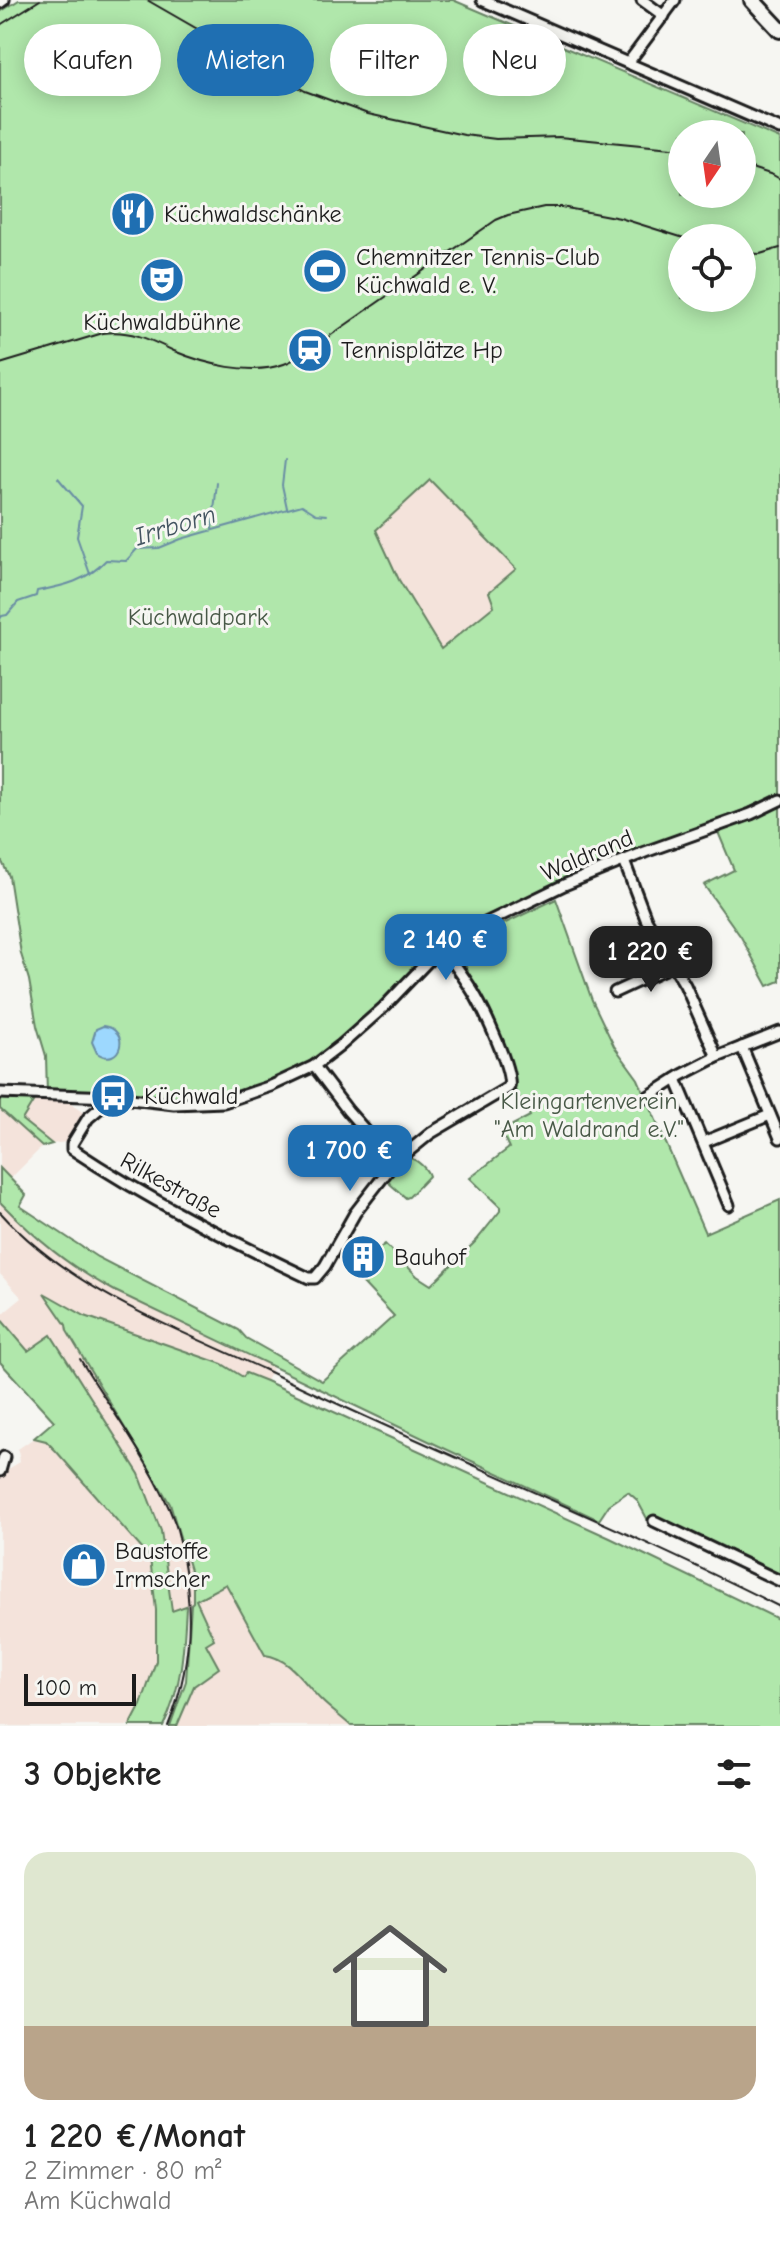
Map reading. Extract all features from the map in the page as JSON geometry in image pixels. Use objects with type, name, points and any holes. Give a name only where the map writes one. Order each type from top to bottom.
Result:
[{"type":"main road","points":[[752,0],[780,30]]},
{"type":"main road","points":[[765,0],[780,17]]},
{"type":"street","points":[[482,0],[780,129]]},
{"type":"street","points":[[642,0],[664,16]]},
{"type":"street","points":[[628,63],[675,0]]},
{"type":"street","name":"Waldrand","points":[[0,1093],[113,1097],[174,1104],[224,1102],[271,1086],[314,1066],[363,1027],[431,958],[469,931],[564,885],[751,814],[780,800]]},
{"type":"street","points":[[624,861],[646,919],[698,1009],[717,1057]]},
{"type":"street","points":[[314,1066],[357,1123],[394,1163],[431,1133],[509,1087],[510,1076],[506,1064],[476,998],[444,948]]},
{"type":"street","points":[[615,992],[673,965]]},
{"type":"street","points":[[646,1098],[717,1057],[780,1032]]},
{"type":"street","points":[[742,1047],[770,1115],[778,1126],[780,1138]]},
{"type":"street","points":[[676,1079],[729,1205]]},
{"type":"street","name":"Rilkestraße","points":[[113,1097],[88,1118],[72,1149],[216,1234],[309,1278],[320,1274],[355,1213],[394,1163]]},
{"type":"street","points":[[704,1142],[770,1115]]},
{"type":"street","points":[[0,1471],[4,1457]]},
{"type":"street","points":[[654,1521],[780,1581]]},
{"type":"shaded area","points":[[430,480],[517,569],[489,592],[494,606],[441,650],[399,580],[376,530]]},
{"type":"shaded area","points":[[36,1097],[64,1099],[85,1114],[66,1142],[52,1144],[22,1120]]},
{"type":"shaded area","points":[[0,1109],[42,1147],[10,1179],[0,1168]]},
{"type":"shaded area","points":[[0,1202],[52,1251],[115,1291],[273,1367],[266,1381],[247,1373],[244,1377],[222,1364],[85,1316],[46,1295],[170,1504],[193,1580],[193,1603],[172,1612],[161,1531],[139,1474],[51,1336],[28,1351],[0,1318],[22,1298],[0,1274]]},
{"type":"shaded area","points":[[34,1438],[46,1441],[56,1451],[150,1558],[156,1610],[156,1661],[141,1705],[130,1726],[0,1726],[0,1474],[20,1462],[18,1449]]},
{"type":"shaded area","points":[[226,1583],[265,1655],[277,1656],[351,1726],[177,1726],[194,1686],[206,1644],[213,1639],[196,1600]]},
{"type":"green space","name":"Küchwaldpark","points":[[19,0],[453,0],[509,24],[463,24],[463,96],[566,96],[566,48],[735,120],[668,120],[668,208],[756,208],[756,129],[780,139],[780,795],[564,883],[468,927],[315,1064],[272,1083],[222,1099],[173,1102],[47,1094],[46,1056],[21,954],[9,876],[0,858],[0,12]],"holes":[[[430,480],[516,569],[489,592],[494,606],[441,649],[399,580],[376,530]]]},
{"type":"green space","points":[[780,806],[780,981],[768,986],[741,937],[704,885],[734,870],[718,832]]},
{"type":"green space","name":"Kleingartenverein \"Am Waldrand e.V.\"","points":[[556,899],[592,1000],[614,1046],[638,1079],[705,1233],[780,1200],[780,1574],[755,1563],[752,1570],[651,1526],[637,1500],[628,1492],[609,1505],[599,1520],[437,1445],[115,1291],[54,1251],[0,1202],[0,1168],[26,1195],[20,1206],[97,1257],[239,1330],[246,1338],[322,1381],[394,1316],[347,1266],[368,1244],[376,1251],[385,1244],[417,1276],[431,1285],[476,1241],[500,1211],[500,1207],[470,1178],[509,1148],[501,1131],[530,1116],[514,1088],[498,1041],[457,946]]},
{"type":"green space","points":[[36,1097],[22,1120],[52,1144],[42,1147],[0,1109],[0,1098]]},
{"type":"green space","points":[[409,1158],[421,1165],[429,1176],[406,1198],[388,1179]]},
{"type":"green space","points":[[44,1293],[85,1316],[222,1364],[243,1377],[246,1373],[266,1381],[610,1538],[780,1620],[780,1726],[351,1726],[289,1666],[265,1655],[226,1584],[196,1600],[214,1639],[206,1644],[219,1668],[194,1686],[177,1726],[170,1726],[186,1681],[193,1580],[170,1504],[66,1325]]},
{"type":"green space","points":[[0,1318],[28,1351],[51,1335],[139,1474],[161,1531],[172,1611],[186,1606],[178,1683],[163,1726],[130,1726],[141,1705],[156,1661],[156,1610],[150,1558],[56,1451],[46,1441],[34,1438],[54,1421],[0,1362]]},
{"type":"water","points":[[103,1026],[112,1029],[120,1040],[120,1047],[112,1056],[97,1053],[92,1042],[96,1029]]},
{"type":"waterway","points":[[285,460],[282,485],[287,508]]},
{"type":"waterway","points":[[58,478],[82,506],[77,537],[90,574]]},
{"type":"waterway","points":[[212,529],[217,483]]},
{"type":"waterway","name":"Irrborn","points":[[0,619],[18,602],[36,596],[37,591],[83,578],[106,560],[126,561],[137,549],[159,548],[302,505],[316,514],[327,515]]},
{"type":"railway","points":[[0,25],[40,0]]},
{"type":"railway","points":[[147,0],[305,91],[368,114],[496,139],[559,137],[668,148]]},
{"type":"railway","points":[[756,170],[780,179]]},
{"type":"railway","points":[[0,364],[113,332],[140,336],[186,356],[214,364],[243,369],[271,367],[294,360],[496,220],[508,215],[544,207],[561,207],[620,218],[668,233]]},
{"type":"railway","points":[[756,254],[780,248]]},
{"type":"railway","points":[[0,1212],[58,1263],[123,1304],[652,1545],[780,1607]]},
{"type":"railway","points":[[80,1359],[155,1480],[179,1536],[188,1601],[188,1644],[181,1685],[168,1726]]},
{"type":"place","name":"Küchwaldschänke","points":[[133,214]]},
{"type":"place","name":"Chemnitzer Tennis-Club Küchwald e. V.","points":[[325,271]]},
{"type":"place","name":"Küchwaldbühne","points":[[162,280]]},
{"type":"place","name":"Tennisplätze Hp","points":[[310,350]]},
{"type":"place","name":"Küchwald","points":[[113,1096]]},
{"type":"place","name":"Bauhof","points":[[363,1257]]},
{"type":"place","name":"Baustoffe Irmscher","points":[[84,1565]]}]
